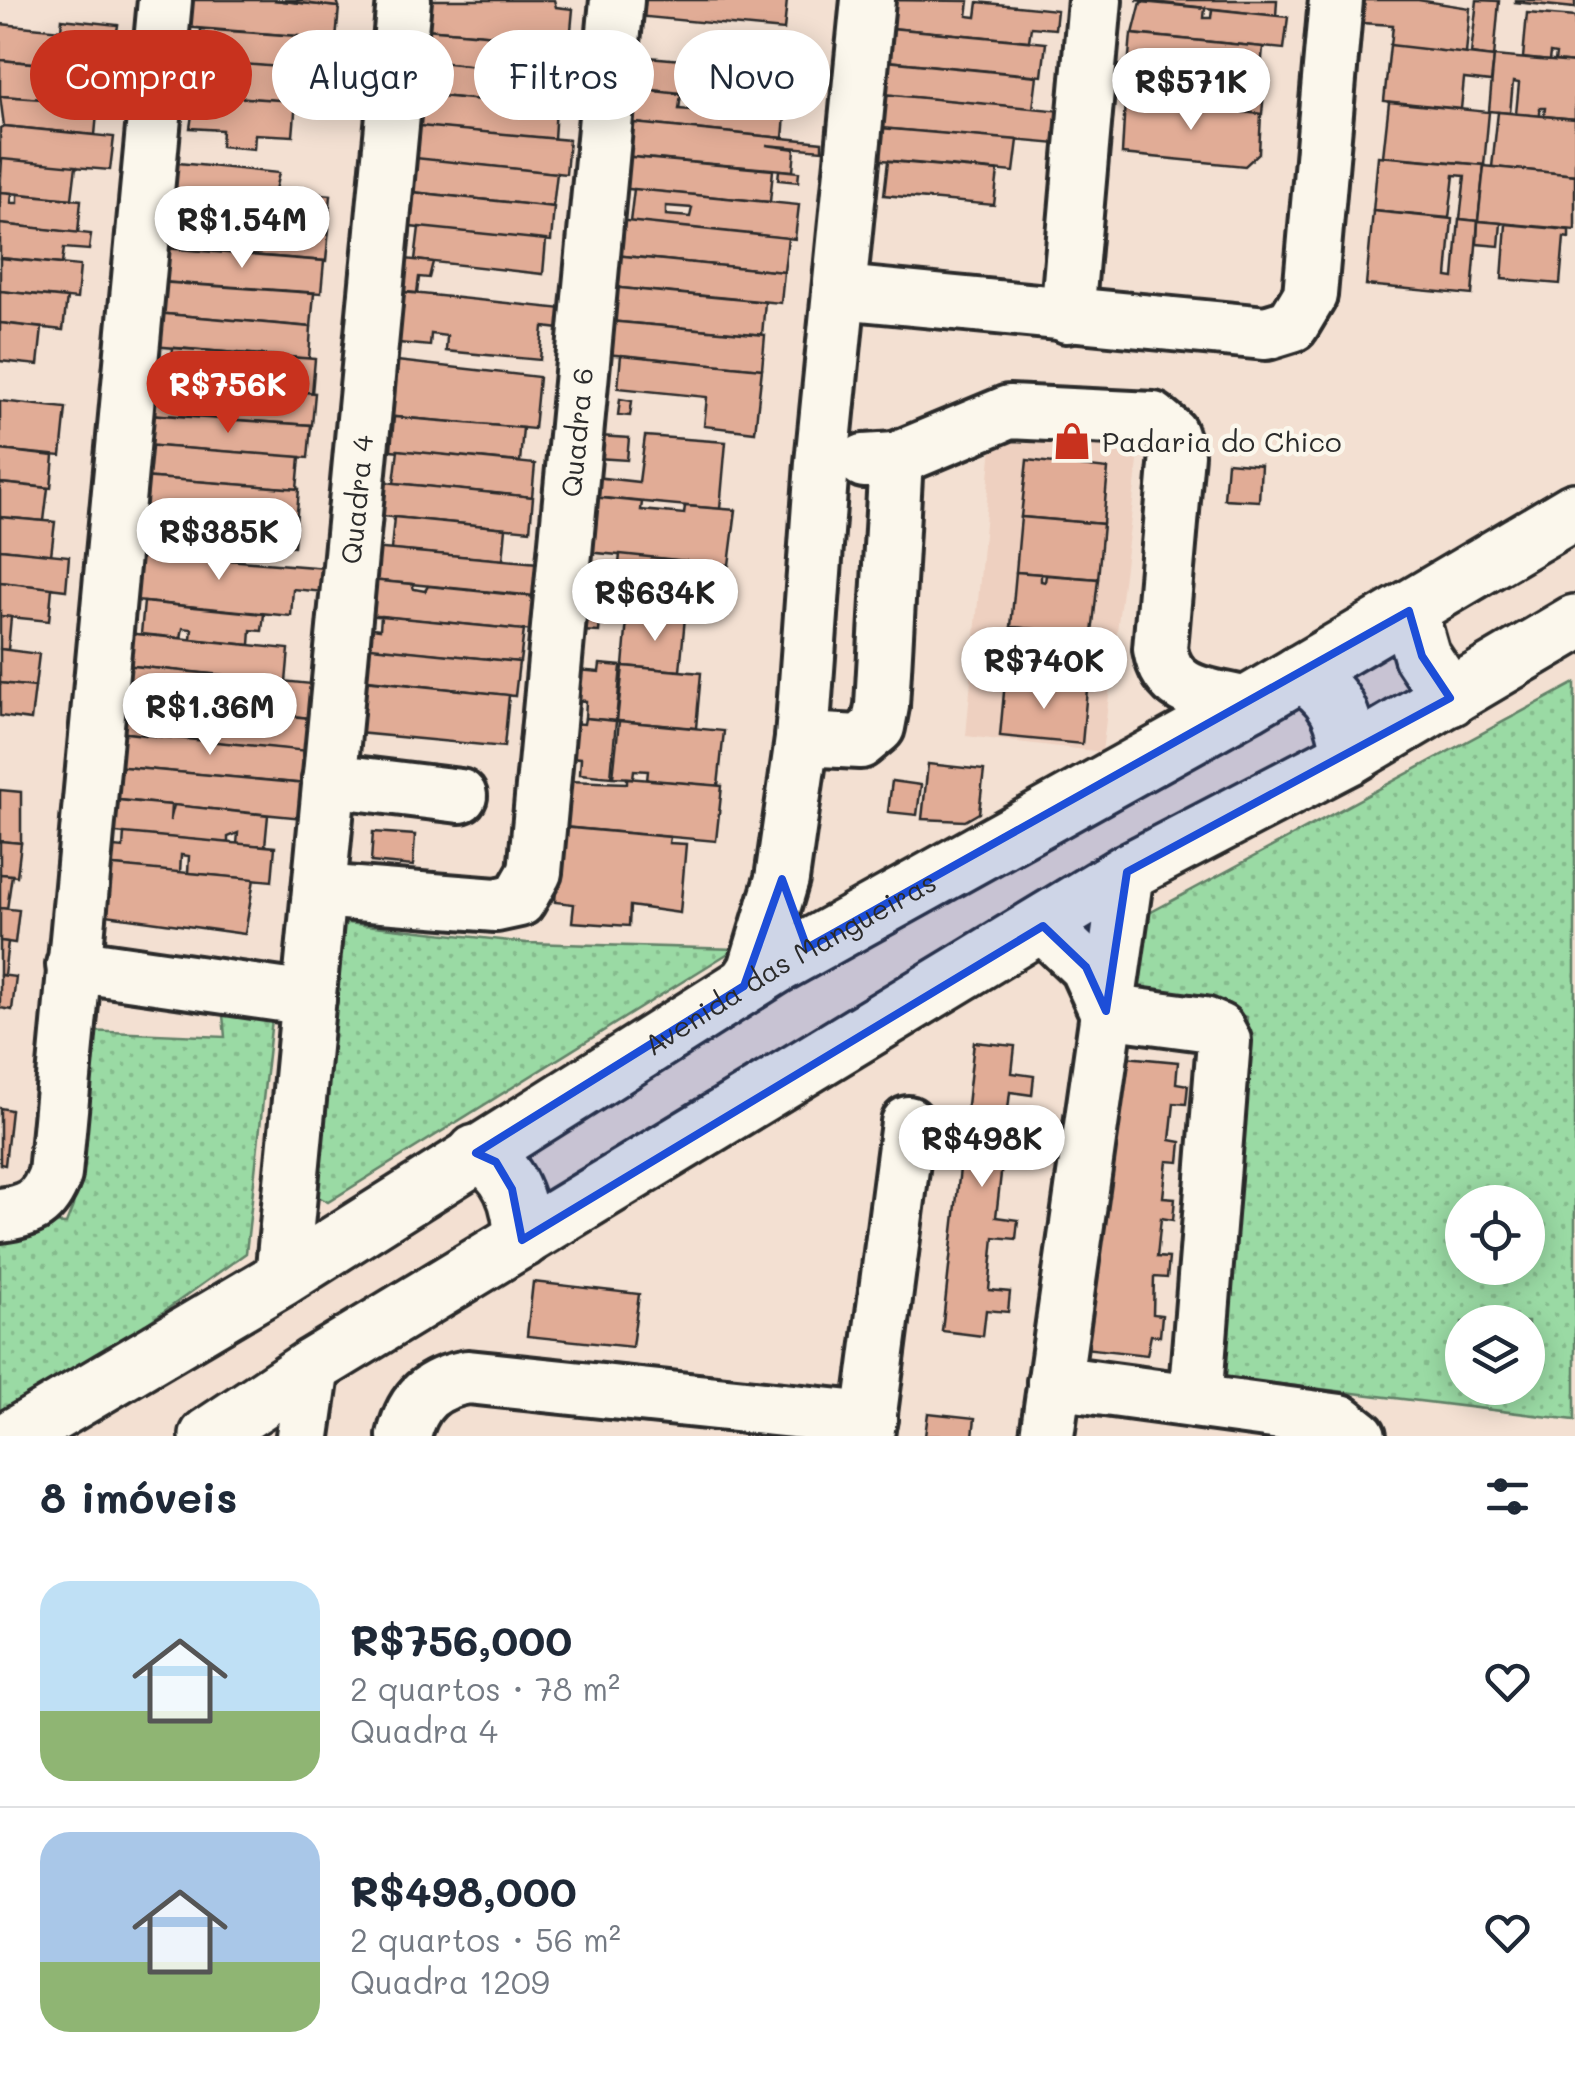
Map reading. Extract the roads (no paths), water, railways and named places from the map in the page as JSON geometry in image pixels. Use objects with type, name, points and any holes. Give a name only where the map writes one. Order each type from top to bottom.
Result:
[{"type":"main road","name":"Avenida das Mangueiras","points":[[15,1436],[282,1278],[524,1122],[807,948],[1248,704],[1575,511]]},
{"type":"main road","points":[[1409,612],[1422,656],[1450,698]]},
{"type":"main road","points":[[239,1428],[313,1366],[1127,872],[1350,756],[1575,623]]},
{"type":"main road","points":[[1300,673],[1322,686],[1339,707],[1350,756]]},
{"type":"main road","points":[[524,1122],[536,1163],[556,1191],[576,1207]]},
{"type":"main road","points":[[476,1153],[496,1162],[512,1189],[522,1215],[522,1240]]},
{"type":"street","points":[[0,1215],[32,1209],[46,1198],[55,1174],[165,0]]},
{"type":"street","name":"Quadra 4","points":[[282,1278],[404,0]]},
{"type":"street","name":"Quadra 6","points":[[318,891],[496,905],[519,900],[535,872],[616,0]]},
{"type":"street","points":[[744,986],[754,969],[782,879],[802,738],[822,464],[868,0]]},
{"type":"street","points":[[1066,316],[1095,0]]},
{"type":"street","points":[[841,292],[1266,333],[1292,325],[1304,313],[1310,295],[1336,0]]},
{"type":"street","points":[[822,464],[896,459],[1009,412],[1152,419],[1163,425],[1177,454],[1160,649],[1163,666],[1167,677],[1184,688],[1248,704]]},
{"type":"street","points":[[802,738],[860,742],[878,727],[896,459]]},
{"type":"street","points":[[330,780],[460,796]]},
{"type":"street","points":[[1048,1436],[1127,872]]},
{"type":"street","points":[[782,879],[807,948]]},
{"type":"street","points":[[1043,926],[1086,967],[1106,1010]]},
{"type":"street","points":[[73,966],[309,998]]},
{"type":"street","points":[[1106,1010],[1204,1024],[1218,1030],[1224,1041],[1196,1402]]},
{"type":"street","points":[[404,1436],[414,1407],[437,1382],[468,1377],[868,1428],[908,1123]]},
{"type":"street","points":[[291,1198],[344,1238]]},
{"type":"street","points":[[303,1436],[313,1366]]},
{"type":"street","points":[[1054,1382],[1340,1422],[1359,1436]]},
{"type":"place","name":"Padaria do Chico","points":[[1072,441]]}]
